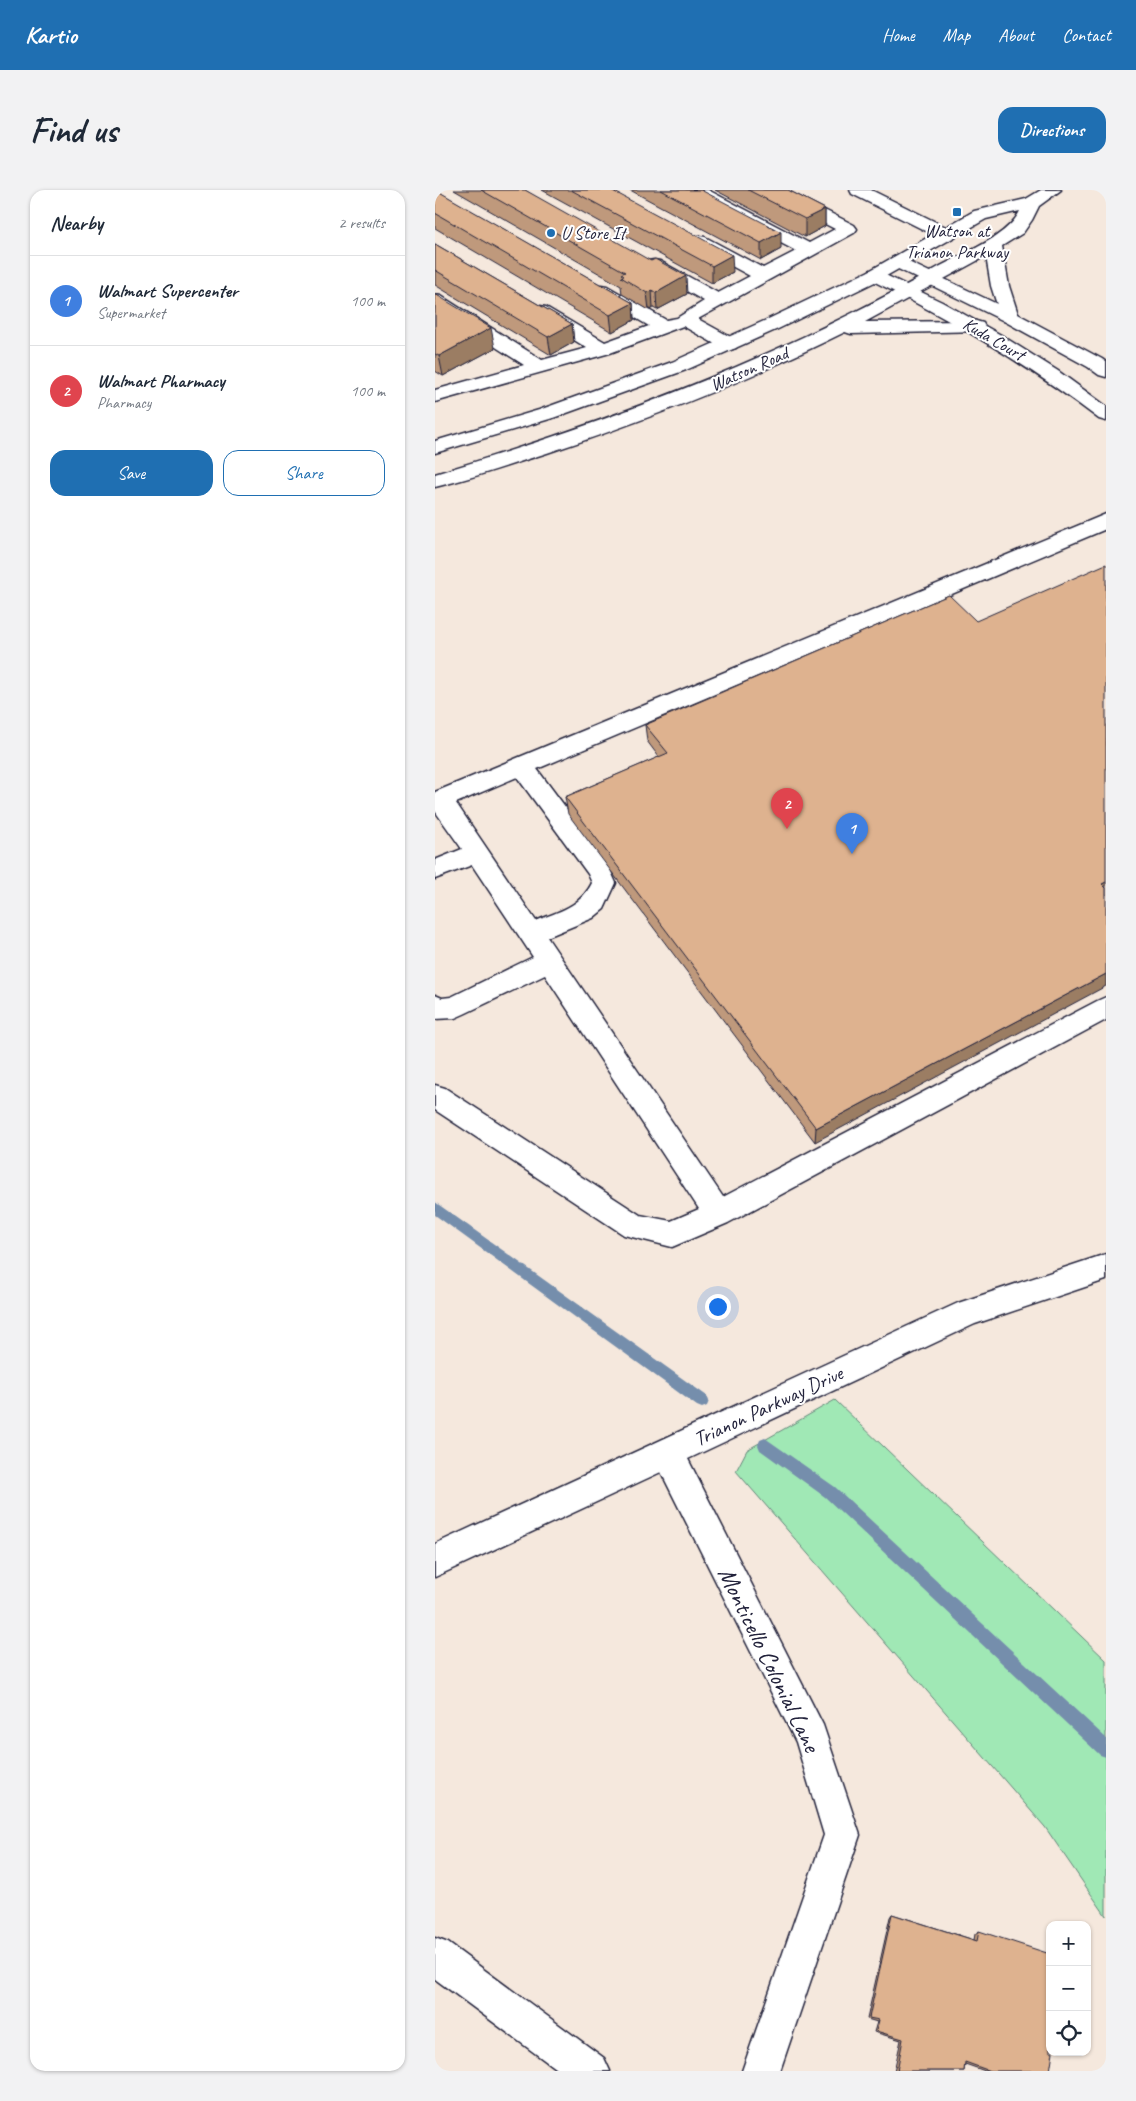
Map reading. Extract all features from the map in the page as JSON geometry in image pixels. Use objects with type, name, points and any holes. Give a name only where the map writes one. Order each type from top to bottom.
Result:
[{"type":"main road","points":[[695,190],[809,250]]},
{"type":"main road","points":[[435,396],[603,349],[685,320],[848,229],[771,190]]},
{"type":"main road","points":[[858,190],[946,234]]},
{"type":"main road","name":"Watson Road","points":[[435,447],[555,411],[679,366],[875,275],[980,215],[1032,203],[1053,190]]},
{"type":"main road","name":"Watson Road","points":[[435,481],[519,456],[617,423],[747,371],[911,292],[993,245],[1019,229],[1032,203]]},
{"type":"main road","points":[[685,233],[764,276]]},
{"type":"main road","points":[[993,245],[1000,286],[1010,316]]},
{"type":"main road","points":[[643,259],[718,301]]},
{"type":"main road","name":"Kuda Court","points":[[898,262],[1010,316],[1095,362],[1106,371]]},
{"type":"main road","name":"Kuda Court","points":[[875,275],[911,292],[975,327],[1041,367],[1106,415]]},
{"type":"main road","points":[[588,282],[664,327]]},
{"type":"main road","points":[[435,300],[539,367]]},
{"type":"main road","points":[[527,303],[603,349]]},
{"type":"main road","points":[[685,320],[729,344]]},
{"type":"main road","points":[[837,329],[896,326],[975,327]]},
{"type":"main road","points":[[719,1214],[477,853],[438,801],[1106,521]]},
{"type":"main road","points":[[521,766],[598,870],[604,883],[595,902],[584,911],[530,934]]},
{"type":"main road","points":[[435,870],[477,853]]},
{"type":"main road","points":[[435,1006],[437,1010],[455,1007],[549,961]]},
{"type":"main road","points":[[435,1096],[634,1226],[672,1234],[719,1214],[1106,1008]]},
{"type":"main road","name":"Trianon Parkway Drive","points":[[435,1561],[968,1313],[1106,1267]]},
{"type":"main road","name":"Monticello Colonial Lane","points":[[668,1453],[811,1737],[842,1835],[761,2071]]},
{"type":"main road","points":[[435,1956],[591,2071]]},
{"type":"green space","points":[[835,1400],[1106,1660],[1106,1916],[1045,1827],[736,1471],[747,1450]]},
{"type":"building","points":[[435,190],[633,303],[610,315],[435,213]]},
{"type":"building","points":[[481,190],[525,190],[651,261],[655,259],[686,276],[656,293],[652,290],[647,293],[621,277],[624,276],[621,274],[625,272]]},
{"type":"building","points":[[571,190],[611,190],[732,255],[712,266]]},
{"type":"building","points":[[661,190],[701,190],[781,232],[761,243]]},
{"type":"building","points":[[748,190],[788,190],[825,209],[805,219]]},
{"type":"building","points":[[435,244],[572,324],[548,337],[435,270]]},
{"type":"building","points":[[435,294],[491,328],[439,356],[435,354]]},
{"type":"building","points":[[1106,564],[1106,882],[1102,884],[1106,888],[1106,974],[816,1128],[565,797],[668,753],[645,725],[949,595],[976,621]]},
{"type":"building","points":[[892,1914],[977,1941],[979,1931],[1046,1953],[1046,2056],[1052,2056],[1050,2071],[990,2071],[965,2062],[964,2071],[897,2071],[903,2039],[876,2031],[879,2020],[869,2018]]},
{"type":"waterway","points":[[435,1208],[702,1401]]},
{"type":"waterway","points":[[765,1445],[830,1492],[1106,1749]]},
{"type":"place","name":"Watson at Trianon Parkway","points":[[957,212]]},
{"type":"place","name":"U Store It","points":[[551,233]]},
{"type":"place","name":"Walmart Pharmacy","points":[[787,829]]},
{"type":"place","name":"Walmart Supercenter","points":[[852,854]]}]
